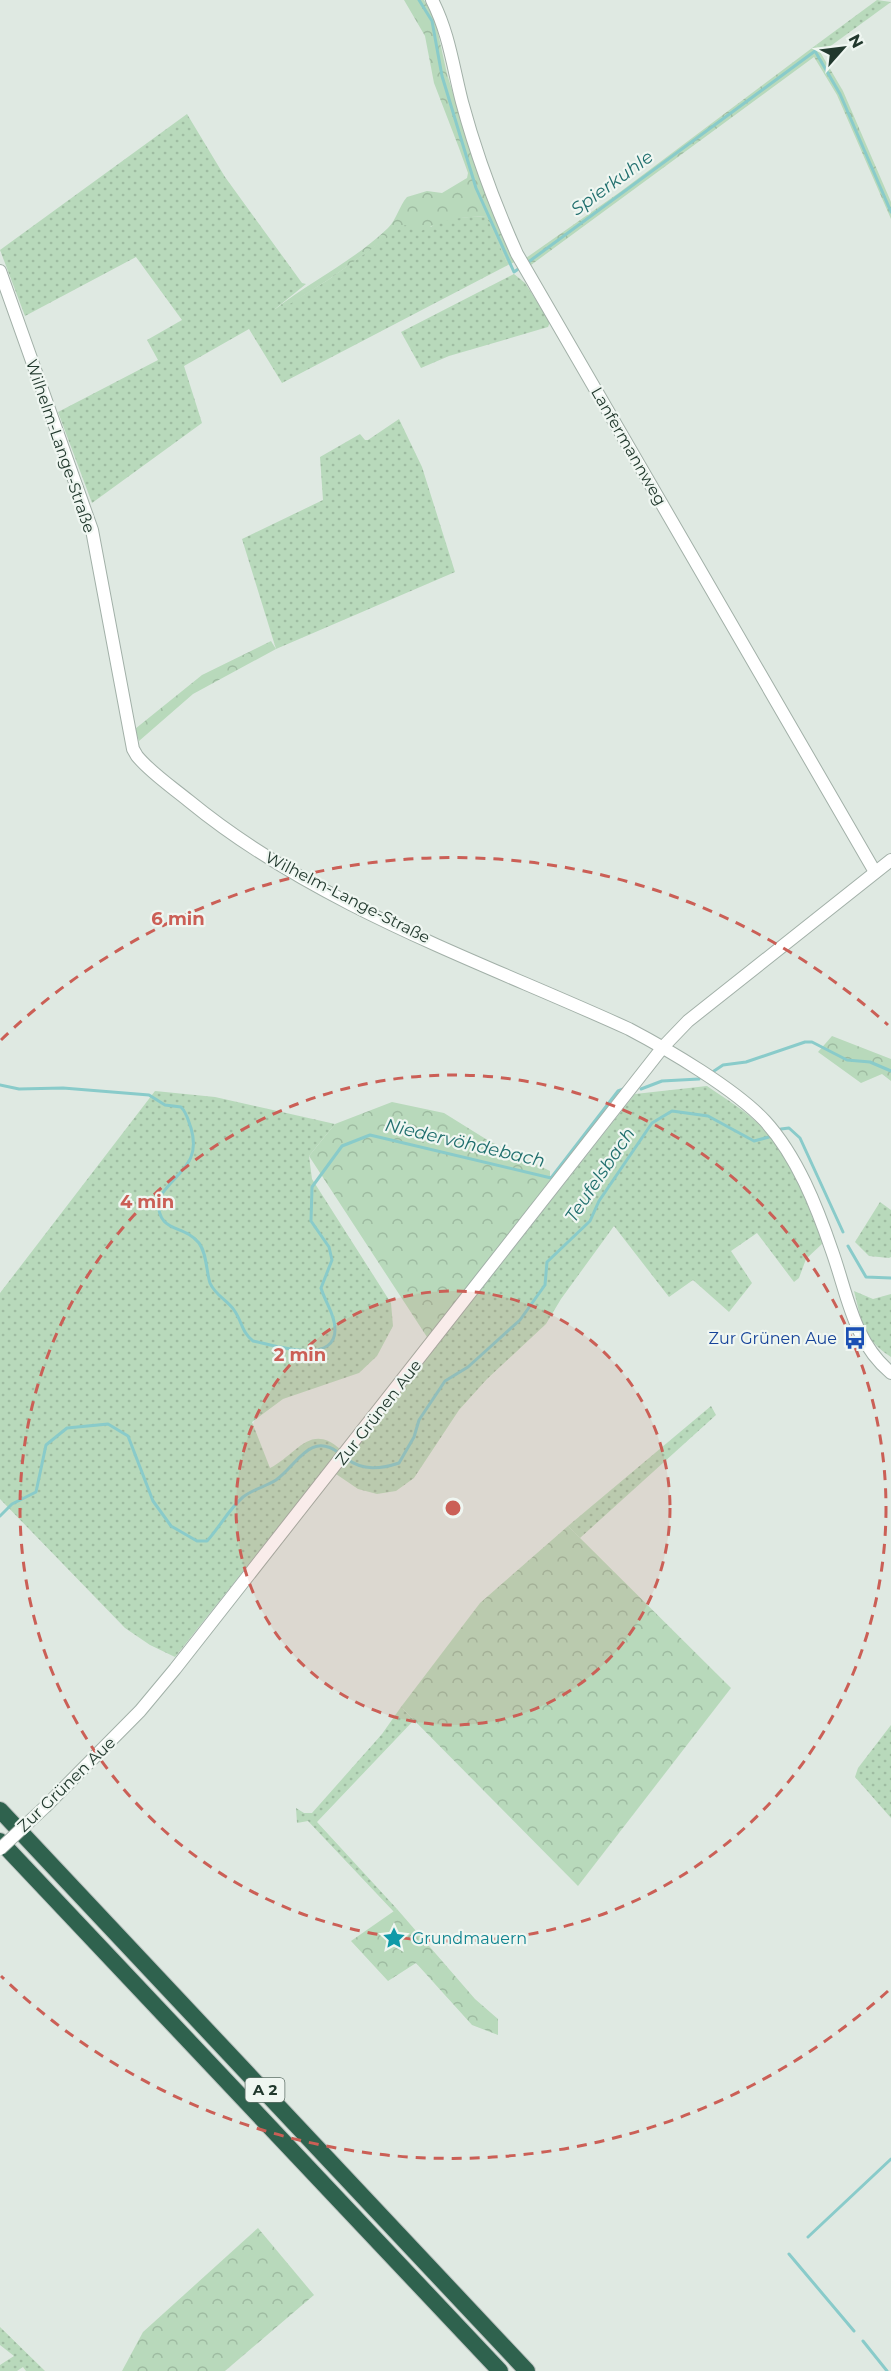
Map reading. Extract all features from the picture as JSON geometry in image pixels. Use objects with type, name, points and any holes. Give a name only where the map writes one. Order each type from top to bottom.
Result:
[{"type":"highway","name":"A 2","points":[[0,1810],[527,2371]]},
{"type":"highway","name":"A 2","points":[[0,1841],[500,2371]]},
{"type":"street","name":"Lanfermannweg","points":[[432,0],[447,37],[462,103],[486,181],[517,254],[874,872]]},
{"type":"street","name":"Wilhelm-Lange-Straße","points":[[0,272],[92,530],[133,749],[142,762],[205,814],[250,846],[320,886],[380,917],[608,1019],[663,1047],[749,1107],[780,1140],[794,1163],[824,1230],[860,1336],[873,1355],[891,1372]]},
{"type":"street","name":"Zur Grünen Aue","points":[[0,1849],[140,1711],[175,1669],[663,1047],[688,1021],[891,860]]},
{"type":"green space","points":[[404,0],[424,0],[435,19],[447,74],[482,184],[517,261],[508,265],[486,216],[452,219],[421,231],[405,225],[328,280],[277,312],[274,310],[375,240],[391,224],[407,197],[427,191],[442,193],[467,178],[468,173],[434,83],[425,36]]},
{"type":"green space","points":[[877,0],[891,2],[821,53],[816,45]]},
{"type":"green space","points":[[816,45],[843,91],[891,202],[891,219],[837,95],[814,57],[531,265],[526,258],[620,192]]},
{"type":"green space","points":[[187,114],[225,177],[302,283],[306,284],[275,309],[277,311],[328,280],[405,224],[431,227],[439,221],[453,218],[487,216],[508,265],[282,383],[249,329],[184,366],[202,423],[92,503],[58,412],[158,360],[147,340],[182,320],[136,257],[25,316],[0,250]]},
{"type":"green space","points":[[514,274],[525,283],[550,322],[548,327],[449,356],[421,368],[401,332]]},
{"type":"green space","points":[[399,419],[422,467],[455,572],[276,649],[242,539],[323,500],[320,457],[360,434],[368,440]]},
{"type":"green space","points":[[271,641],[276,649],[193,694],[139,741],[135,729],[202,675]]},
{"type":"green space","points":[[832,1036],[891,1059],[891,1081],[882,1074],[861,1083],[818,1052]]},
{"type":"green space","points":[[707,1086],[760,1125],[776,1144],[799,1185],[823,1243],[806,1259],[799,1278],[794,1282],[757,1233],[731,1251],[752,1283],[729,1312],[693,1280],[669,1297],[614,1226],[561,1299],[546,1324],[487,1379],[459,1410],[414,1478],[396,1491],[377,1494],[358,1489],[336,1474],[635,1094]]},
{"type":"green space","points":[[155,1091],[215,1097],[335,1124],[309,1156],[312,1179],[391,1303],[393,1326],[377,1356],[359,1373],[283,1399],[252,1422],[270,1468],[312,1440],[320,1439],[340,1449],[175,1657],[150,1645],[125,1628],[0,1499],[0,1293]]},
{"type":"green space","points":[[392,1102],[444,1113],[489,1141],[550,1171],[550,1184],[427,1337],[309,1156],[335,1124]]},
{"type":"green space","points":[[880,1202],[891,1210],[891,1257],[889,1258],[869,1256],[855,1242]]},
{"type":"green space","points":[[854,1291],[873,1299],[891,1294],[891,1357],[881,1350],[869,1336]]},
{"type":"green space","points":[[711,1406],[716,1415],[580,1538],[568,1526]]},
{"type":"green space","points":[[568,1526],[731,1688],[578,1886],[401,1707],[480,1603]]},
{"type":"green space","points":[[401,1707],[414,1720],[317,1822],[397,1909],[394,1912],[308,1821],[297,1823],[296,1808],[304,1813],[312,1813],[382,1734]]},
{"type":"green space","points":[[891,1725],[891,1818],[855,1777],[858,1768]]},
{"type":"green space","points":[[397,1909],[475,1999],[498,2019],[498,2035],[472,2025],[416,1963],[388,1981],[351,1941]]},
{"type":"green space","points":[[258,2228],[314,2295],[225,2371],[122,2371],[143,2332]]},
{"type":"green space","points":[[0,2327],[45,2371],[26,2371],[23,2367],[17,2371],[0,2371],[0,2365],[14,2356],[0,2345]]},
{"type":"waterway","name":"Spierkuhle","points":[[419,0],[432,21],[442,76],[476,188],[514,272],[521,267]]},
{"type":"waterway","name":"Spierkuhle","points":[[527,263],[815,51],[840,94],[891,212]]},
{"type":"waterway","name":"Niedervöhdebach","points":[[714,1071],[723,1065],[746,1062],[805,1042],[812,1042],[847,1060],[870,1062],[891,1071]]},
{"type":"waterway","name":"Niedervöhdebach","points":[[641,1089],[662,1081],[699,1079]]},
{"type":"waterway","name":"Niedervöhdebach","points":[[0,1085],[19,1089],[63,1088],[149,1095],[165,1105],[181,1107],[191,1128],[193,1151],[185,1168],[164,1190],[158,1200],[162,1219],[199,1243],[204,1252],[212,1287],[234,1310],[249,1338],[253,1341],[288,1349],[302,1350],[325,1347],[333,1340],[335,1329],[333,1318],[321,1288],[332,1260],[329,1247],[311,1221],[312,1187],[342,1146],[370,1135],[551,1178],[618,1091],[626,1088]]},
{"type":"waterway","name":"Teufelsbach","points":[[347,1459],[359,1466],[372,1468],[399,1463],[414,1437],[419,1420],[445,1381],[468,1367],[520,1320],[545,1285],[547,1262],[590,1221],[599,1201],[652,1123],[672,1111],[708,1116],[754,1141],[769,1137]]},
{"type":"waterway","name":"Teufelsbach","points":[[781,1129],[789,1128],[800,1138],[843,1232]]},
{"type":"waterway","name":"Teufelsbach","points":[[848,1246],[866,1277],[891,1278]]},
{"type":"waterway","name":"Teufelsbach","points":[[0,1516],[12,1504],[36,1492],[46,1445],[67,1428],[108,1424],[128,1436],[153,1501],[171,1526],[197,1541],[207,1541],[243,1497],[276,1480],[312,1448],[329,1447],[339,1453]]},
{"type":"waterway","points":[[808,2237],[891,2159]]},
{"type":"waterway","points":[[789,2254],[854,2331]]},
{"type":"waterway","points":[[863,2341],[887,2371]]},
{"type":"place","name":"Zur Grünen Aue","points":[[855,1338]]},
{"type":"place","name":"Grundmauern","points":[[394,1938]]}]
